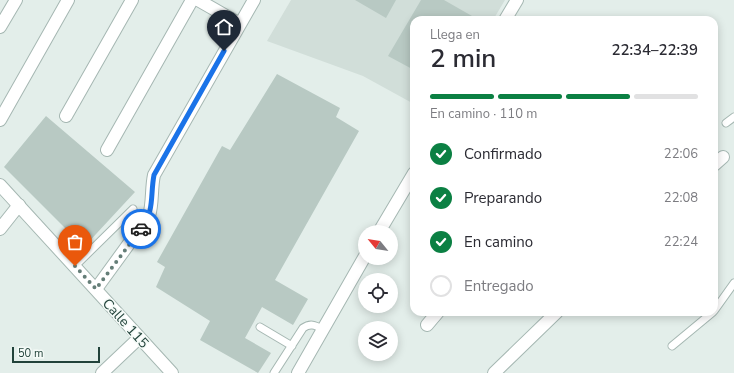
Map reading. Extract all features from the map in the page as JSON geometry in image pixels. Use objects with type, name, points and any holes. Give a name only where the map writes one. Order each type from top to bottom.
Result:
[{"type":"street","points":[[0,27],[16,0]]},
{"type":"street","points":[[0,120],[68,0]]},
{"type":"street","points":[[66,116],[132,0]]},
{"type":"street","points":[[107,150],[192,0]]},
{"type":"street","points":[[198,0],[240,24]]},
{"type":"street","points":[[96,289],[149,216],[152,209],[151,186],[154,175],[254,0]]},
{"type":"street","points":[[507,16],[517,0]]},
{"type":"street","points":[[383,225],[410,180]]},
{"type":"street","name":"Calle 115","points":[[0,185],[172,373]]},
{"type":"street","points":[[0,228],[19,205]]},
{"type":"street","points":[[298,373],[360,265]]},
{"type":"street","points":[[427,325],[435,316]]},
{"type":"street","points":[[494,373],[553,316]]},
{"type":"street","points":[[102,373],[140,338]]},
{"type":"lane","points":[[726,123],[734,117]]},
{"type":"lane","points":[[75,266],[133,209]]},
{"type":"lane","points":[[718,306],[734,283]]},
{"type":"lane","points":[[672,346],[709,316]]},
{"type":"lane","points":[[274,373],[303,328],[307,325],[313,324],[322,329]]},
{"type":"lane","points":[[260,327],[292,346]]},
{"type":"shaded area","points":[[291,0],[505,0],[495,16],[410,16],[410,102],[363,76],[267,41]]},
{"type":"building","points":[[355,0],[396,0],[386,18]]},
{"type":"building","points":[[421,0],[444,0],[472,16],[412,16]]},
{"type":"building","points":[[410,19],[410,68],[388,56]]},
{"type":"building","points":[[277,74],[340,108],[336,117],[359,131],[275,280],[308,299],[293,325],[262,307],[245,338],[271,353],[258,373],[200,340],[210,321],[156,287],[165,267],[157,262],[222,146],[230,150]]},
{"type":"building","points":[[46,116],[135,192],[84,247],[4,167]]},
{"type":"way so far","points":[[75,266],[96,289],[141,229]]},
{"type":"route","points":[[141,229],[152,209],[151,186],[154,175],[224,51]]}]
